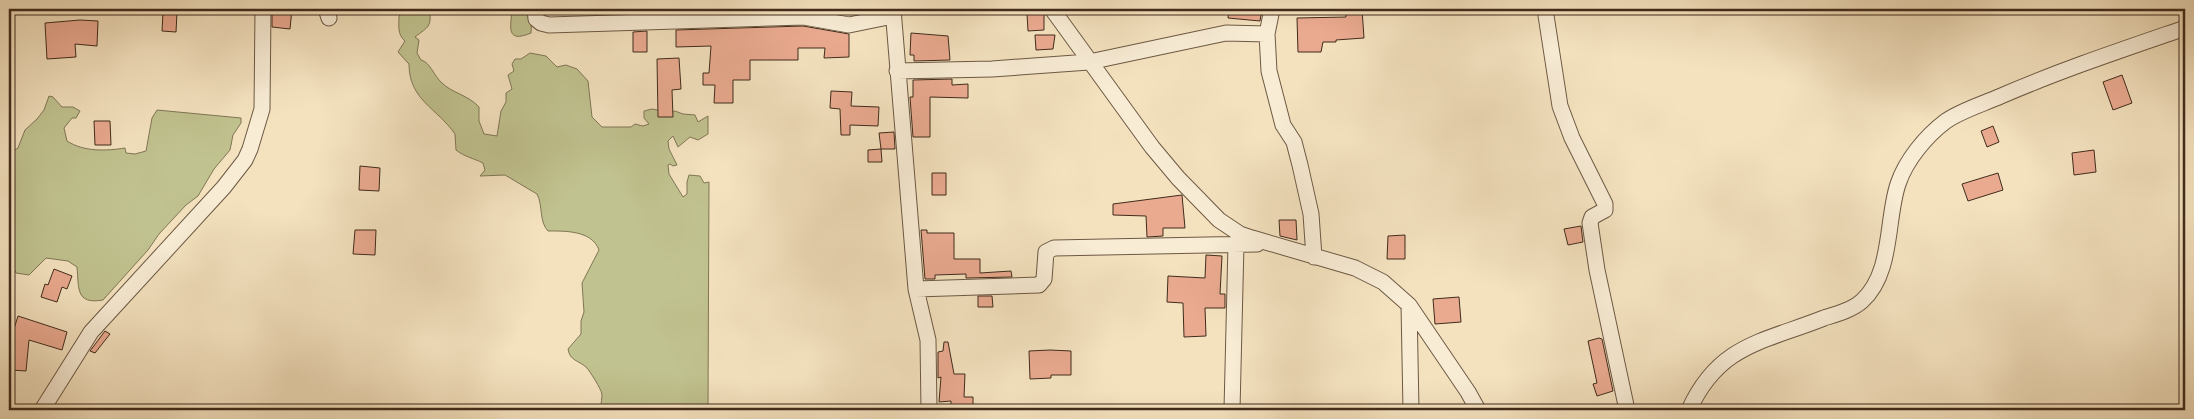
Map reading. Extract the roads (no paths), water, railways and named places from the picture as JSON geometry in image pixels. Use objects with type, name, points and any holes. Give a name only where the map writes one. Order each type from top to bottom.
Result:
[{"type":"street","points":[[42,410],[91,332],[224,187],[245,160],[262,109],[263,9]]},
{"type":"street","points":[[535,9],[536,19],[541,23],[549,25],[804,16],[849,25],[893,12],[916,289],[928,340],[929,410]]},
{"type":"street","points":[[1052,9],[1152,147],[1196,197],[1230,228],[1269,244],[1355,268],[1389,287],[1409,305],[1453,368],[1478,410]]},
{"type":"street","points":[[1272,9],[1267,34],[1269,71],[1282,125],[1294,142],[1307,195],[1311,214],[1314,257]]},
{"type":"street","points":[[1545,9],[1560,106],[1572,138],[1605,204],[1605,210],[1592,217],[1590,223],[1597,270],[1627,410]]},
{"type":"street","points":[[1689,410],[1703,384],[1712,373],[1754,342],[1812,323],[1855,306],[1863,300],[1880,276],[1902,173],[1924,142],[1947,120],[2016,89],[2185,28]]},
{"type":"street","points":[[897,71],[992,69],[1089,62],[1226,33],[1267,34]]},
{"type":"street","points":[[1232,410],[1236,244]]},
{"type":"street","points":[[916,289],[1039,285],[1044,279],[1046,252],[1054,248],[1269,244]]},
{"type":"street","points":[[1409,305],[1411,410]]}]
